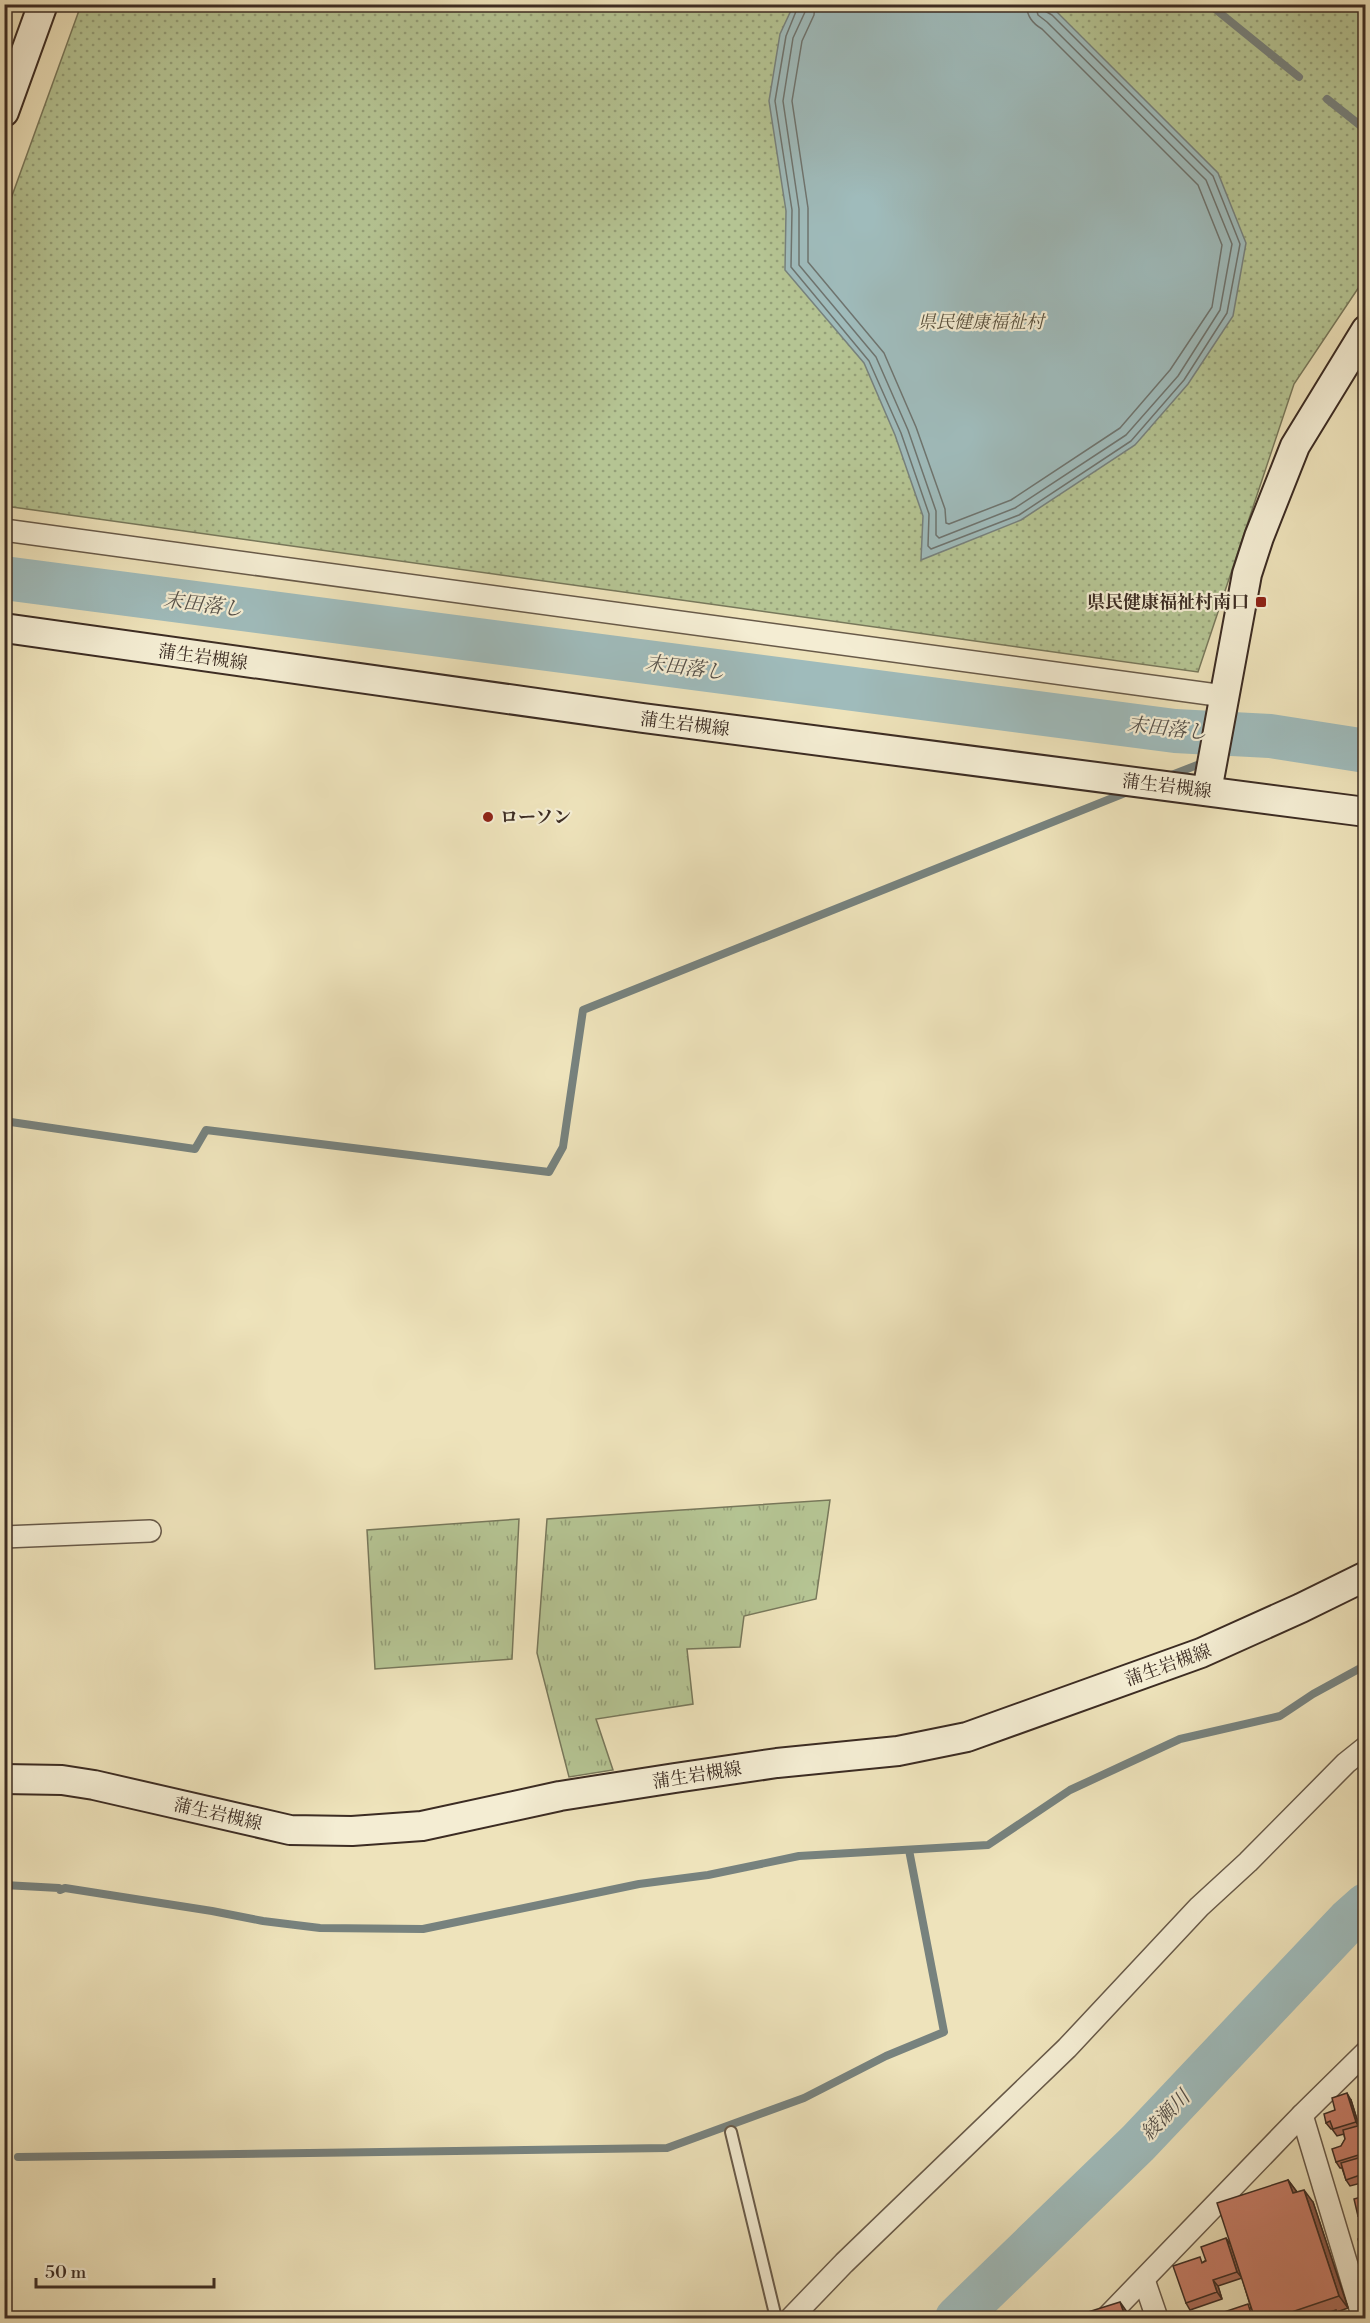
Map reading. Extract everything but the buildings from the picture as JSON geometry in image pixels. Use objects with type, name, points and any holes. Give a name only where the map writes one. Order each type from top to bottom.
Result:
[{"type":"main road","points":[[4,112],[43,4]]},
{"type":"main road","points":[[1207,791],[1247,574],[1273,495],[1295,446],[1365,330]]},
{"type":"main road","name":"蒲生岩槻線","points":[[4,628],[631,717],[1365,812]]},
{"type":"main road","name":"蒲生岩槻線","points":[[4,1779],[62,1780],[94,1785],[290,1830],[352,1831],[422,1826],[572,1794],[777,1763],[898,1751],[967,1737],[1201,1653],[1365,1576]]},
{"type":"street","points":[[4,530],[1224,696]]},
{"type":"street","points":[[4,1537],[150,1531]]},
{"type":"street","points":[[790,2319],[844,2263],[1067,2048],[1199,1907],[1365,1747]]},
{"type":"street","points":[[1106,2319],[1365,2052]]},
{"type":"street","points":[[1302,2115],[1363,2319]]},
{"type":"street","points":[[1144,2280],[1157,2319]]},
{"type":"lane","points":[[731,2132],[776,2319]]},
{"type":"green space","name":"県民健康福祉村","points":[[81,5],[1365,5],[1365,278],[1294,384],[1198,672],[5,506],[4,218]]},
{"type":"green space","points":[[830,1500],[816,1599],[744,1616],[740,1647],[687,1649],[693,1704],[596,1719],[613,1770],[569,1777],[537,1653],[547,1519]]},
{"type":"green space","points":[[519,1519],[512,1659],[375,1669],[367,1530]]},
{"type":"water","points":[[794,4],[1044,4],[1055,10],[1218,173],[1246,243],[1233,316],[1188,384],[1135,445],[1021,520],[921,560],[923,516],[895,435],[864,363],[785,270],[786,211],[769,101],[780,34]]},
{"type":"waterway","points":[[4,15],[8,4]]},
{"type":"waterway","points":[[1209,4],[1299,77]]},
{"type":"waterway","points":[[1327,99],[1366,130]]},
{"type":"waterway","name":"末田落し","points":[[4,578],[1175,731],[1270,736],[1366,751]]},
{"type":"waterway","points":[[1219,756],[1270,736]]},
{"type":"waterway","points":[[1169,776],[1205,762]]},
{"type":"waterway","points":[[4,1121],[195,1149],[206,1130],[549,1172],[563,1147],[583,1010],[1130,791]]},
{"type":"waterway","points":[[4,1885],[59,1888],[60,1890],[65,1888],[263,1921],[320,1928],[423,1929],[639,1884],[708,1875],[799,1856],[988,1845],[1070,1790],[1180,1739],[1280,1716],[1313,1694],[1366,1665]]},
{"type":"waterway","points":[[18,2157],[667,2148],[804,2098],[886,2056],[944,2032],[909,1850]]},
{"type":"waterway","name":"綾瀬川","points":[[957,2318],[1138,2143],[1348,1921],[1366,1905]]},
{"type":"place","name":"県民健康福祉村南口","points":[[1261,602]]},
{"type":"place","name":"ローソン","points":[[488,817]]}]
